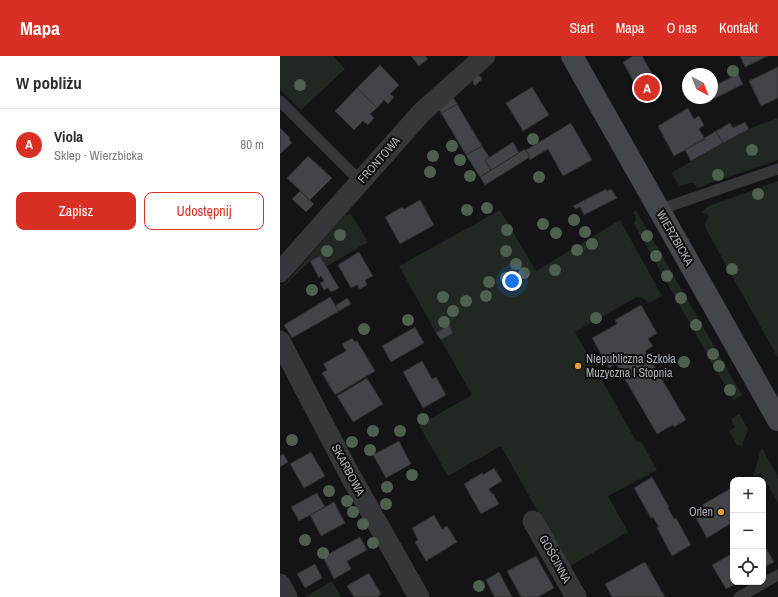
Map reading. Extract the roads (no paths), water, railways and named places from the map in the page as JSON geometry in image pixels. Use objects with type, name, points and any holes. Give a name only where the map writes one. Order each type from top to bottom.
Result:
[{"type":"street","name":"FRONTOWA","points":[[280,272],[422,112],[485,56]]},
{"type":"street","name":"WIERZBICKA","points":[[572,56],[778,420]]},
{"type":"street","name":"SKARBOWA","points":[[280,341],[351,477],[419,597]]},
{"type":"street","name":"GOŚCINNA","points":[[533,521],[576,597]]},
{"type":"street","points":[[280,584],[288,597]]},
{"type":"lane","points":[[280,101],[360,181]]},
{"type":"lane","points":[[658,210],[778,169]]},
{"type":"lane","points":[[739,597],[778,575]]},
{"type":"place","name":"Viola","points":[[647,88]]},
{"type":"place","name":"Niepubliczna Szkoła Muzyczna I Stopnia","points":[[578,366]]},
{"type":"place","name":"Orlen","points":[[721,512]]}]
